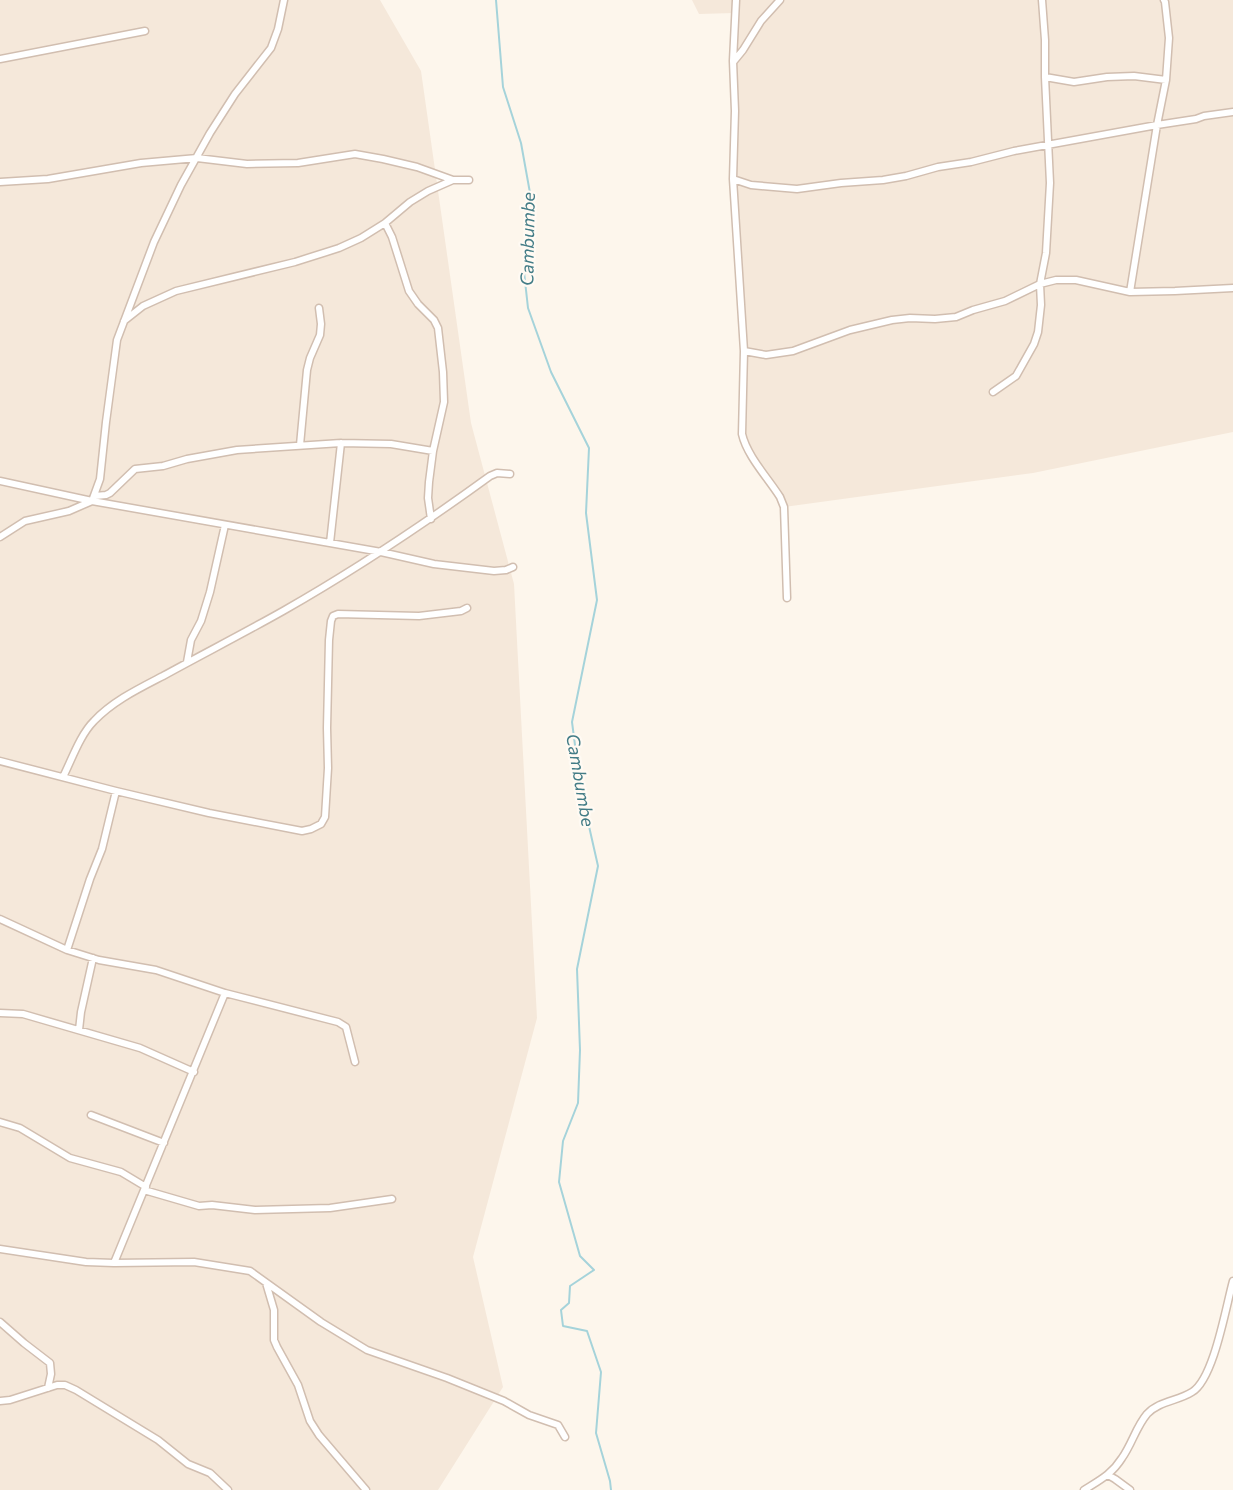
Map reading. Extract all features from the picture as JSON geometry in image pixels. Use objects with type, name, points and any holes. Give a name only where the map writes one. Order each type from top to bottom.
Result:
[{"type":"street","points":[[93,499],[100,479],[117,340],[123,322],[154,242],[181,185],[235,94],[271,48],[284,0]]},
{"type":"street","points":[[736,0],[733,61],[735,111],[733,179],[744,351],[742,434],[750,452],[780,497],[784,507],[787,598]]},
{"type":"street","points":[[733,61],[743,50],[761,21],[780,0]]},
{"type":"street","points":[[993,392],[1016,376],[1038,332],[1041,305],[1040,284],[1046,253],[1050,183],[1042,0]]},
{"type":"street","points":[[1130,292],[1166,80],[1169,38],[1164,0]]},
{"type":"street","points":[[0,59],[145,31]]},
{"type":"street","points":[[1045,77],[1074,82],[1134,76],[1166,80]]},
{"type":"street","points":[[733,179],[751,186],[797,189],[906,176],[938,167],[1157,124],[1233,112]]},
{"type":"street","points":[[0,182],[48,179],[141,163],[197,159],[247,164],[298,163],[355,154],[417,167],[453,180],[469,180]]},
{"type":"street","points":[[123,322],[143,306],[176,291],[324,253],[361,238],[385,223],[410,202],[453,180]]},
{"type":"street","points":[[385,223],[392,237],[409,291],[438,328],[444,402],[433,452],[428,498],[431,519]]},
{"type":"street","points":[[744,351],[766,355],[792,351],[850,330],[892,320],[935,320],[956,317],[1005,301],[1040,284],[1056,280],[1076,279],[1130,292],[1233,288]]},
{"type":"street","points":[[300,445],[307,370],[320,335],[319,308]]},
{"type":"street","points":[[330,543],[341,443]]},
{"type":"street","points":[[0,537],[26,521],[69,511],[110,493],[135,469],[163,466],[237,450],[300,445],[391,444],[433,452]]},
{"type":"street","points":[[63,777],[92,722],[111,705],[284,610],[381,552],[490,476],[497,473],[510,474]]},
{"type":"street","points":[[0,481],[444,565],[494,571],[513,567]]},
{"type":"street","points":[[187,662],[190,640],[201,621],[210,592],[225,525]]},
{"type":"street","points":[[0,761],[221,815],[302,831],[311,829],[321,824],[325,817],[328,768],[329,640],[333,616],[338,614],[419,616],[461,611],[467,608]]},
{"type":"street","points":[[67,950],[102,849],[116,791]]},
{"type":"street","points":[[0,920],[67,950],[93,958],[156,970],[225,993],[338,1022],[346,1027],[355,1062]]},
{"type":"street","points":[[79,1030],[93,958]]},
{"type":"street","points":[[114,1263],[225,993]]},
{"type":"street","points":[[0,1013],[23,1014],[140,1048],[194,1072]]},
{"type":"street","points":[[91,1115],[164,1143]]},
{"type":"street","points":[[0,1122],[20,1128],[70,1158],[121,1172],[145,1189],[199,1206],[212,1205],[255,1210],[330,1208],[392,1199]]},
{"type":"street","points":[[0,1249],[86,1262],[194,1262],[250,1271],[321,1322],[367,1350],[504,1401],[529,1415],[558,1425],[565,1437]]},
{"type":"street","points":[[1084,1490],[1108,1475],[1124,1456],[1140,1423],[1149,1411],[1160,1404],[1193,1392],[1204,1379],[1221,1334],[1233,1281]]},
{"type":"street","points":[[266,1283],[274,1310],[274,1340],[297,1385],[309,1421],[366,1490]]},
{"type":"street","points":[[0,1322],[50,1362],[51,1374],[48,1388]]},
{"type":"street","points":[[0,1401],[57,1385],[65,1385],[158,1440],[188,1464],[210,1473],[228,1490]]},
{"type":"street","points":[[1108,1475],[1130,1490]]},
{"type":"shaded area","points":[[0,0],[380,0],[421,71],[471,423],[514,584],[537,1018],[473,1257],[503,1387],[438,1490],[0,1490]]},
{"type":"shaded area","points":[[692,0],[1233,0],[1233,432],[1033,473],[784,507],[745,444],[744,351],[733,179],[734,13],[699,14]]},
{"type":"waterway","name":"Cambumbe","points":[[496,0],[503,87],[521,143],[532,204],[524,272],[528,308],[551,372],[589,448],[586,513],[597,600],[572,722],[581,791],[598,866],[577,969],[580,1050],[578,1103],[563,1141],[559,1182],[580,1256],[594,1270],[570,1286],[569,1303],[561,1310],[563,1326],[587,1331],[601,1372],[596,1433],[611,1490]]}]
